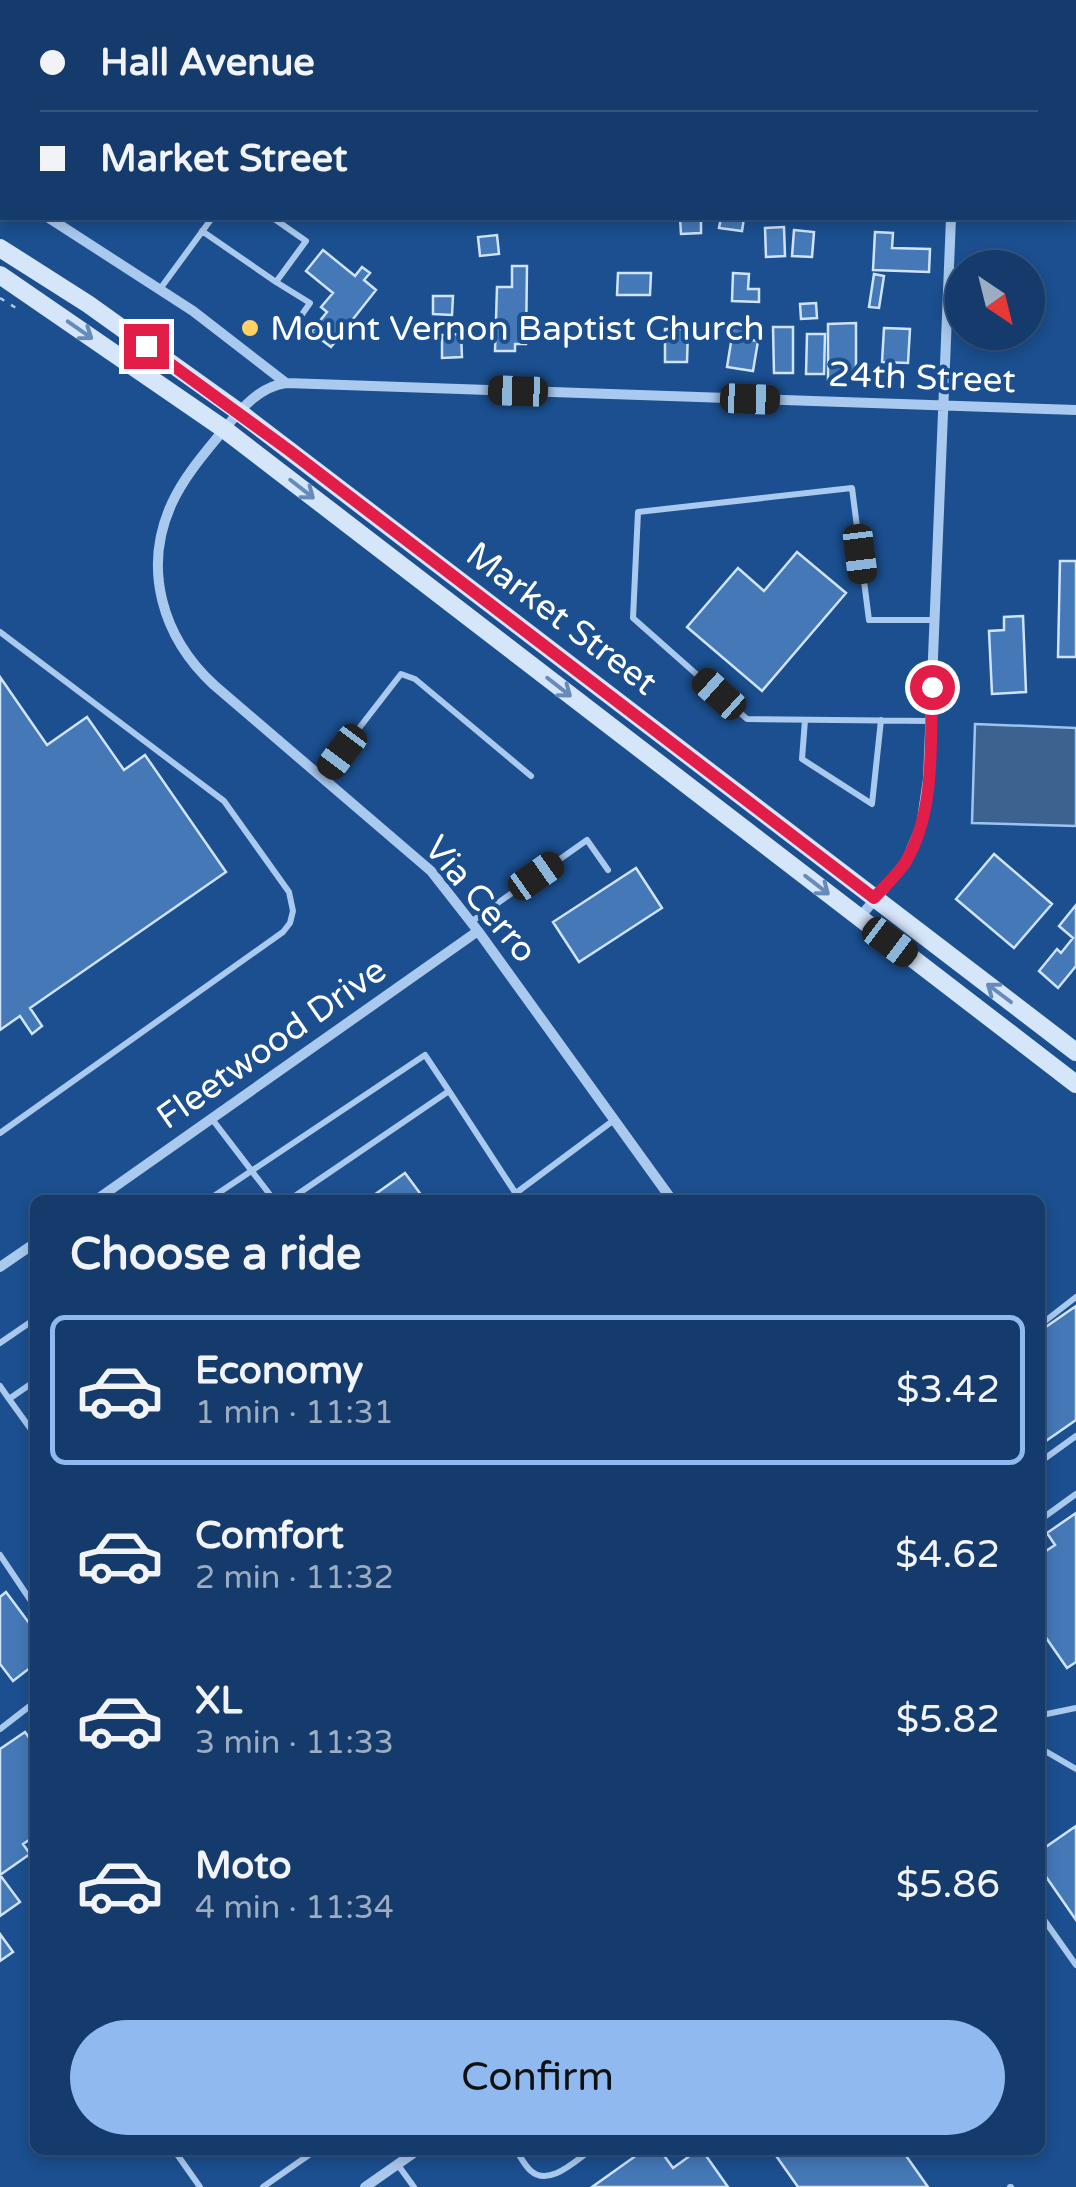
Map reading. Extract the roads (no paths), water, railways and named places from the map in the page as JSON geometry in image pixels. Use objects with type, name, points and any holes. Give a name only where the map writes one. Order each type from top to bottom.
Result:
[{"type":"main road","name":"Market Street","points":[[0,248],[88,304],[239,412],[1076,1052]]},
{"type":"main road","name":"Market Street","points":[[0,275],[224,429],[1076,1084]]},
{"type":"street","points":[[53,220],[193,311],[286,383]]},
{"type":"street","points":[[859,918],[904,864],[922,826],[931,721],[950,220]]},
{"type":"street","points":[[239,412],[269,387],[286,383]]},
{"type":"street","name":"24th Street","points":[[286,383],[1076,410]]},
{"type":"street","name":"Via Cerro","points":[[239,412],[177,492],[162,528],[157,580],[162,605],[178,642],[202,674],[430,871],[475,926],[668,1195]]},
{"type":"street","name":"Fleetwood Drive","points":[[103,1195],[475,926]]},
{"type":"street","points":[[0,1268],[30,1247]]},
{"type":"street","points":[[365,2187],[407,2155]]},
{"type":"lane","points":[[160,290],[210,220]]},
{"type":"lane","points":[[275,220],[306,241],[276,282]]},
{"type":"lane","points":[[202,231],[310,302],[296,323]]},
{"type":"lane","points":[[931,721],[747,719],[633,618],[638,512],[852,488],[869,620],[934,620]]},
{"type":"lane","points":[[0,632],[224,800],[289,892],[294,911],[283,932],[0,1133]]},
{"type":"lane","points":[[322,777],[400,674],[414,679],[531,776]]},
{"type":"lane","points":[[804,720],[802,759],[872,804],[882,720]]},
{"type":"lane","points":[[475,926],[588,840],[608,870]]},
{"type":"lane","points":[[215,1195],[425,1055],[517,1195]]},
{"type":"lane","points":[[296,1195],[449,1091]]},
{"type":"lane","points":[[212,1118],[270,1195]]},
{"type":"lane","points":[[520,1195],[614,1120]]},
{"type":"lane","points":[[1045,1321],[1076,1297]]},
{"type":"lane","points":[[0,1343],[30,1322]]},
{"type":"lane","points":[[9,1400],[30,1385]]},
{"type":"lane","points":[[0,1386],[30,1428]]},
{"type":"lane","points":[[1045,1458],[1076,1436]]},
{"type":"lane","points":[[1045,1516],[1076,1494]]},
{"type":"lane","points":[[0,1556],[30,1600]]},
{"type":"lane","points":[[0,1729],[30,1706]]},
{"type":"lane","points":[[1045,1714],[1076,1708]]},
{"type":"lane","points":[[1045,1751],[1076,1770]]},
{"type":"lane","points":[[1045,1921],[1076,1965]]},
{"type":"lane","points":[[178,2155],[200,2187]]},
{"type":"lane","points":[[263,2187],[309,2155]]},
{"type":"lane","points":[[520,2155],[532,2172],[551,2178],[584,2155]]},
{"type":"lane","points":[[398,2164],[414,2187]]},
{"type":"water","points":[[975,724],[1076,728],[1076,826],[972,823]]},
{"type":"place","name":"Mount Vernon Baptist Church","points":[[250,328]]}]
